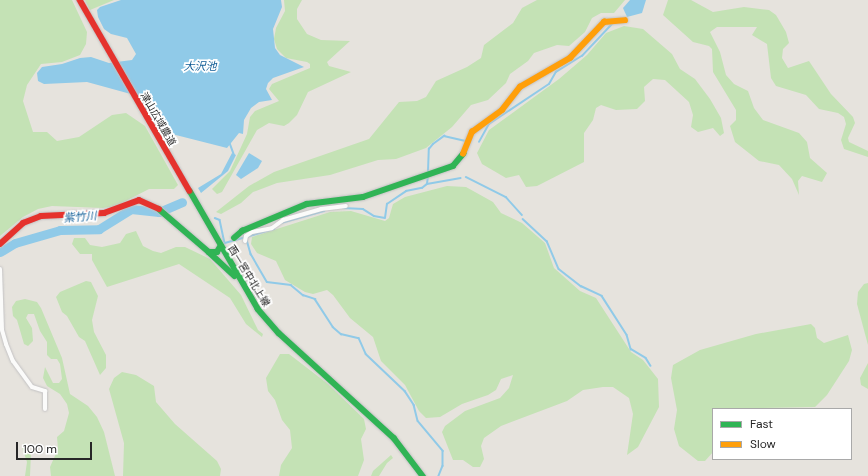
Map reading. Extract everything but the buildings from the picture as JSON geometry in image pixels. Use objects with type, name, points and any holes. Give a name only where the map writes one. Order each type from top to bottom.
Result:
[{"type":"street","name":"津山広域農道","points":[[80,0],[220,247]]},
{"type":"street","points":[[234,238],[242,231],[308,204],[363,197],[453,166],[464,153],[472,132],[502,110],[524,84],[570,58],[604,22],[625,20]]},
{"type":"street","points":[[0,244],[23,223],[41,216],[104,213],[139,200],[149,202],[161,210],[238,278]]},
{"type":"street","points":[[245,241],[246,236],[252,232],[272,228],[284,220],[321,209],[346,206]]},
{"type":"street","name":"西一宮中北上線","points":[[209,252],[217,252],[220,247],[238,278],[267,321],[394,438],[423,476]]},
{"type":"street","points":[[0,269],[2,330],[6,344],[13,361],[32,387],[45,391],[45,409]]},
{"type":"street","points":[[0,346],[6,344]]},
{"type":"green space","points":[[0,0],[72,0],[87,32],[86,44],[80,55],[62,62],[41,64],[27,85],[23,101],[33,132],[47,132],[57,141],[79,137],[112,115],[126,113],[145,126],[178,185],[174,189],[149,189],[116,206],[103,208],[52,206],[38,209],[23,217],[0,236]]},
{"type":"green space","points":[[85,0],[114,0],[90,10]]},
{"type":"green space","points":[[284,0],[302,0],[297,9],[297,19],[307,34],[321,40],[350,41],[327,62],[329,66],[351,72],[308,92],[297,115],[289,123],[284,126],[269,123],[257,130],[222,192],[217,194],[212,189],[230,171],[247,134],[250,117],[255,111],[279,101],[269,89],[272,84],[310,68],[310,64],[307,62],[286,58],[277,49],[274,39],[276,28],[285,11]]},
{"type":"green space","points":[[537,0],[625,0],[614,13],[601,13],[592,18],[585,32],[569,46],[557,45],[534,53],[528,61],[510,74],[506,83],[488,100],[471,105],[452,127],[426,148],[396,159],[378,160],[330,175],[277,183],[253,192],[241,203],[221,214],[216,212],[249,186],[274,172],[369,139],[399,102],[417,101],[426,97],[436,81],[467,67],[481,58],[484,45],[513,23],[522,8]]},
{"type":"green space","points":[[668,0],[691,0],[713,12],[744,7],[769,10],[776,15],[786,32],[789,43],[783,49],[782,58],[788,68],[809,61],[831,94],[853,117],[855,123],[848,138],[849,142],[868,151],[868,157],[844,149],[841,140],[846,124],[844,117],[838,113],[819,109],[806,95],[776,86],[771,78],[767,44],[752,35],[757,27],[717,27],[710,32],[720,52],[726,75],[734,84],[748,91],[754,108],[763,120],[799,133],[807,142],[810,158],[827,173],[822,182],[802,176],[798,181],[799,195],[792,179],[779,165],[759,161],[735,142],[730,126],[736,120],[736,110],[713,72],[712,49],[709,46],[693,42],[663,15]]},
{"type":"green space","points":[[624,26],[643,29],[672,54],[680,69],[695,79],[710,99],[721,118],[724,133],[720,136],[713,128],[698,132],[691,127],[693,115],[689,102],[665,80],[653,79],[644,87],[645,101],[637,109],[616,110],[601,105],[596,108],[593,120],[584,133],[584,162],[537,186],[526,187],[519,175],[506,178],[482,164],[477,153],[489,130],[559,79],[587,55],[606,33]]},
{"type":"green space","points":[[447,186],[466,187],[493,202],[501,213],[522,223],[545,243],[554,268],[580,291],[596,298],[631,352],[643,360],[658,379],[659,407],[638,447],[627,455],[633,414],[629,398],[613,387],[603,387],[583,390],[567,401],[501,426],[484,438],[481,446],[484,459],[480,467],[473,467],[463,460],[453,460],[442,432],[445,426],[465,411],[500,398],[509,388],[513,375],[501,379],[496,390],[488,395],[462,404],[440,417],[426,418],[419,411],[405,385],[381,361],[373,337],[350,318],[333,295],[327,290],[313,294],[305,292],[285,280],[276,261],[257,253],[251,244],[252,237],[330,212],[351,211],[385,221],[389,218],[393,204],[405,197]]},
{"type":"green space","points":[[136,231],[143,246],[153,251],[161,253],[176,247],[185,247],[210,259],[241,295],[258,330],[263,334],[262,337],[246,324],[230,298],[179,264],[107,287],[92,260],[92,254],[80,254],[72,244],[74,238],[85,238],[90,245],[102,247],[120,243],[126,234]]},
{"type":"green space","points":[[86,281],[91,282],[98,296],[92,320],[94,332],[106,355],[106,368],[100,375],[85,341],[79,337],[67,316],[62,312],[56,297],[60,292]]},
{"type":"green space","points":[[868,283],[868,345],[857,304],[858,292],[864,284]]},
{"type":"green space","points":[[25,299],[37,302],[41,308],[62,358],[70,394],[88,406],[97,417],[104,432],[115,476],[51,476],[50,467],[58,449],[57,437],[64,431],[69,413],[67,404],[60,394],[47,386],[43,378],[45,367],[53,383],[59,383],[62,379],[60,364],[57,359],[51,359],[47,355],[47,342],[40,331],[34,314],[28,314],[26,318],[32,328],[33,341],[28,346],[24,344],[17,320],[13,316],[12,307],[16,301]]},
{"type":"green space","points":[[811,324],[815,328],[817,338],[824,343],[848,335],[852,350],[849,361],[827,395],[815,407],[712,408],[712,453],[705,461],[698,461],[679,446],[674,429],[677,410],[671,378],[673,365],[700,350],[756,334]]},
{"type":"green space","points":[[280,354],[289,354],[328,384],[364,419],[366,429],[361,439],[364,460],[358,476],[279,476],[281,465],[292,448],[290,430],[282,420],[275,400],[268,391],[266,378]]},
{"type":"green space","points":[[868,363],[868,389],[861,385],[860,378]]},
{"type":"green space","points":[[122,372],[136,375],[154,386],[156,402],[175,424],[217,461],[221,469],[220,476],[123,476],[124,443],[109,389],[114,378]]},
{"type":"green space","points":[[24,443],[31,453],[30,476],[25,476],[27,462],[22,447]]},
{"type":"green space","points":[[391,455],[393,458],[387,463],[379,476],[371,476],[373,471]]},
{"type":"water","name":"大沢池","points":[[121,0],[281,0],[282,7],[273,29],[275,48],[280,55],[304,67],[273,78],[268,83],[266,89],[272,100],[259,102],[251,108],[244,120],[243,134],[239,133],[227,148],[164,132],[150,117],[138,96],[87,82],[44,84],[38,81],[37,73],[42,67],[62,64],[80,58],[91,57],[109,63],[132,60],[136,54],[127,38],[111,34],[104,29],[98,17],[97,10],[100,7]]},
{"type":"water","points":[[630,0],[646,0],[642,13],[627,17],[623,8]]},
{"type":"water","points":[[232,153],[236,155],[228,171],[201,193],[198,188],[221,174]]},
{"type":"water","points":[[249,153],[262,161],[258,168],[241,179],[236,175]]},
{"type":"waterway","points":[[479,142],[489,124],[549,84],[556,72],[582,56],[613,23]]},
{"type":"waterway","points":[[428,172],[429,149],[433,144],[444,136],[466,141]]},
{"type":"waterway","points":[[230,143],[234,154]]},
{"type":"waterway","points":[[427,184],[428,176]]},
{"type":"waterway","points":[[466,177],[506,197],[522,215]]},
{"type":"waterway","points":[[343,208],[363,209],[374,216],[385,218],[387,204],[406,191],[422,188],[427,184],[460,178]]},
{"type":"waterway","name":"紫竹川","points":[[0,252],[15,243],[60,230],[99,229],[131,209],[159,212],[182,202]]},
{"type":"waterway","points":[[281,223],[324,211]]},
{"type":"waterway","points":[[215,218],[220,220],[225,243],[274,229]]},
{"type":"waterway","points":[[523,219],[547,241],[559,269],[581,286],[602,296],[627,335],[631,349],[646,358],[651,366]]},
{"type":"waterway","points":[[247,240],[251,254],[267,282],[291,285],[303,295],[315,299],[333,327],[341,334],[359,338],[366,354],[405,391],[414,405],[418,421],[443,451],[443,466],[439,476]]},
{"type":"traffic: fast","points":[[234,238],[242,231],[307,204],[363,197],[453,166],[463,154]]},
{"type":"traffic: fast","points":[[190,191],[258,309],[279,333],[394,438],[423,476]]},
{"type":"traffic: fast","points":[[159,209],[209,252],[217,252],[220,247]]},
{"type":"traffic: fast","points":[[209,252],[235,276]]},
{"type":"traffic: slow","points":[[463,154],[472,132],[502,110],[520,87],[570,58],[604,22],[625,20]]},
{"type":"traffic: jam","points":[[80,0],[190,191]]},
{"type":"traffic: jam","points":[[0,244],[23,223],[41,216],[104,213],[139,200],[159,209]]}]
